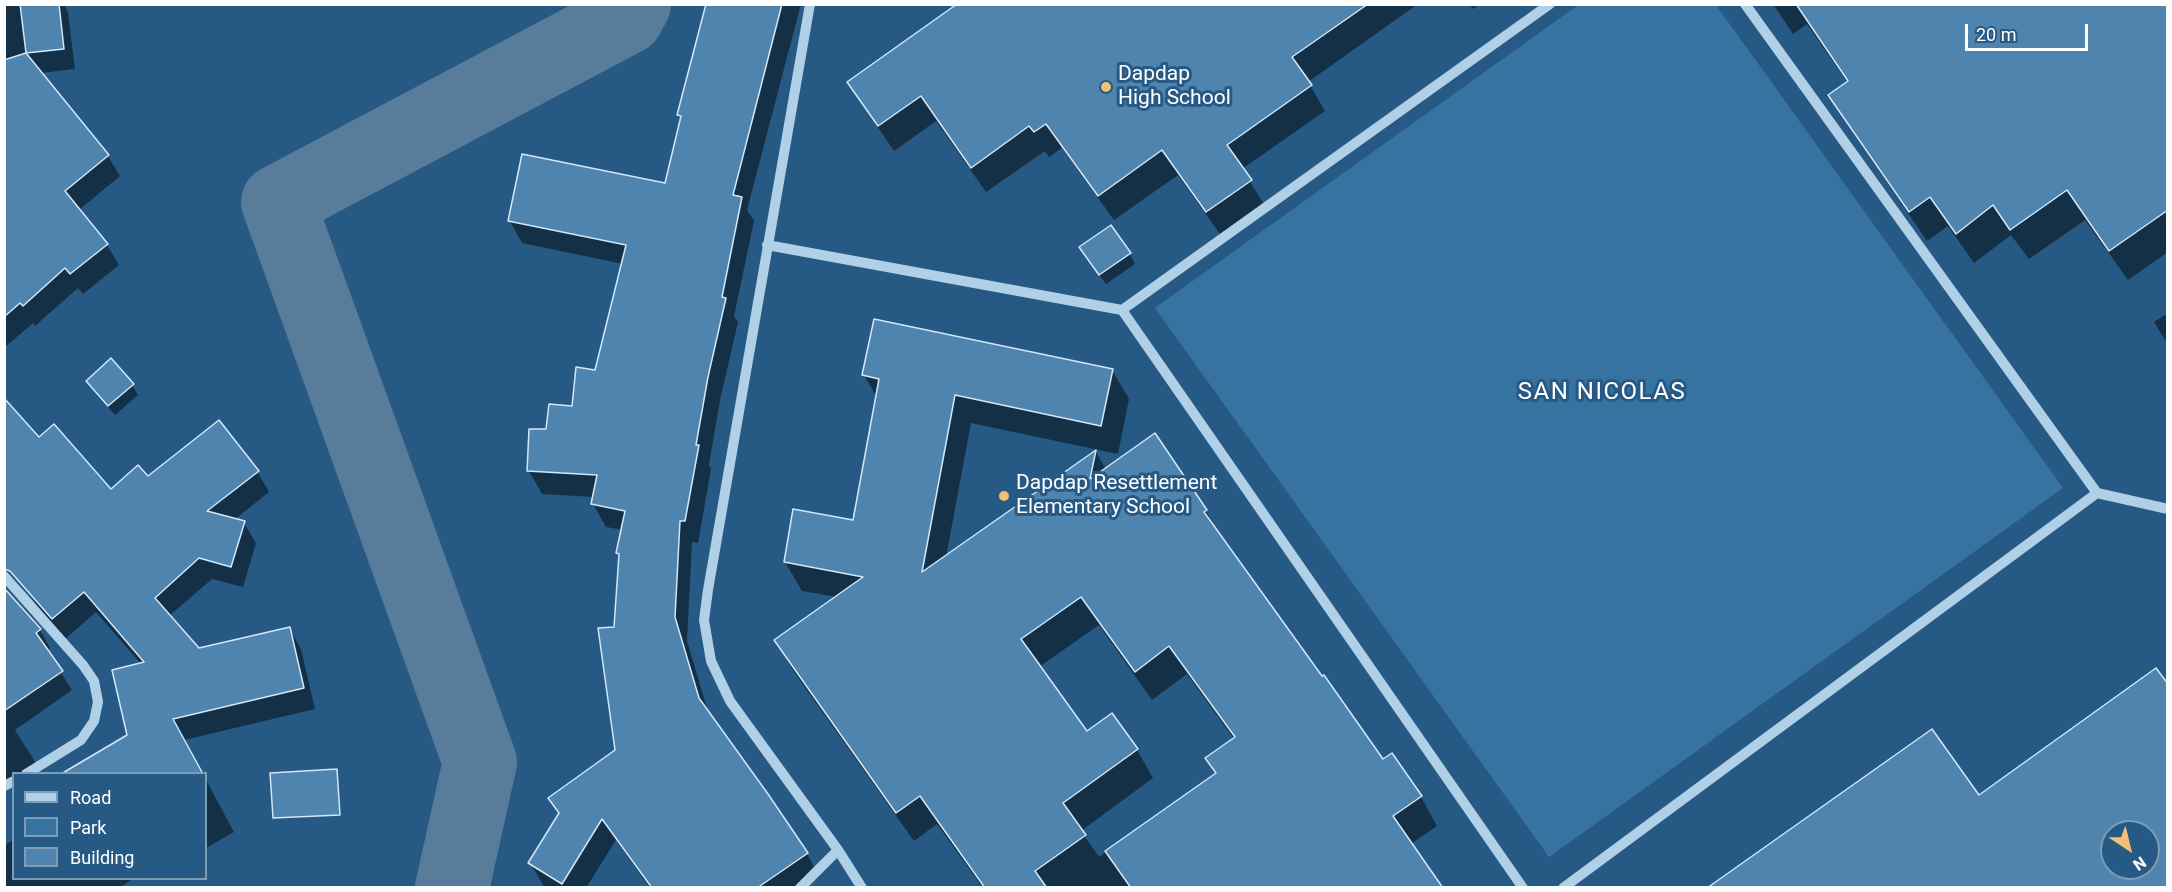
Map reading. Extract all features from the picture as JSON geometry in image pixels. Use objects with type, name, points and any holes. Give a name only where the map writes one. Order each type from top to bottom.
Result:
[{"type":"street","points":[[810,4],[704,620],[711,661],[730,701],[838,850],[862,888]]},
{"type":"street","points":[[1122,310],[1550,4]]},
{"type":"street","points":[[1745,4],[2097,493],[2168,509]]},
{"type":"street","points":[[767,245],[1122,310],[1523,888]]},
{"type":"street","points":[[1563,888],[2097,493]]},
{"type":"street","points":[[4,576],[83,666],[94,681],[98,702],[94,721],[81,740],[29,772]]},
{"type":"street","points":[[800,888],[838,850]]},
{"type":"green space","points":[[1578,5],[1716,5],[2063,488],[1549,857],[1155,308]]},
{"type":"building","points":[[20,4],[59,4],[64,49],[26,53]]},
{"type":"building","points":[[706,4],[782,4],[733,195],[742,197],[722,297],[726,298],[708,377],[696,445],[699,445],[685,521],[680,521],[675,617],[699,698],[808,853],[757,888],[652,888],[602,819],[562,884],[528,863],[559,813],[548,798],[615,750],[598,628],[614,627],[619,554],[616,553],[625,511],[591,504],[597,475],[527,471],[529,429],[546,429],[549,404],[572,406],[576,367],[595,370],[626,245],[508,221],[522,154],[665,183],[681,116],[677,115]]},
{"type":"building","points":[[957,4],[1368,4],[1292,57],[1312,85],[1227,145],[1252,180],[1206,212],[1162,150],[1098,196],[1046,124],[1034,132],[1029,126],[971,168],[921,96],[878,126],[847,82]]},
{"type":"building","points":[[1796,4],[2168,4],[2168,210],[2109,251],[2067,190],[2010,230],[1993,205],[1956,234],[1930,197],[1909,212],[1828,95],[1848,81]]},
{"type":"building","points":[[26,53],[109,155],[65,191],[108,244],[70,274],[65,268],[23,306],[20,303],[4,317],[4,60]]},
{"type":"building","points":[[1111,225],[1131,253],[1099,275],[1079,247]]},
{"type":"building","name":"Dapdap Resettlement Elementary School","points":[[874,319],[1113,369],[1101,426],[955,395],[922,572],[1096,450],[1090,479],[1155,433],[1207,510],[1204,512],[1383,759],[1392,753],[1422,796],[1393,816],[1443,888],[1131,888],[1105,851],[1216,773],[1205,758],[1235,737],[1169,646],[1135,672],[1081,597],[1021,639],[1087,731],[1112,713],[1138,749],[1063,803],[1086,835],[1035,871],[1047,888],[985,888],[920,796],[896,813],[774,640],[863,577],[784,562],[793,509],[853,520],[879,379],[862,375]]},
{"type":"building","points":[[111,358],[134,384],[108,406],[86,381]]},
{"type":"building","points":[[4,398],[39,437],[54,424],[111,489],[138,465],[148,476],[219,420],[259,471],[207,511],[245,521],[231,567],[199,558],[155,598],[199,648],[290,627],[304,688],[173,719],[202,772],[64,772],[127,735],[112,670],[144,662],[84,592],[52,619],[10,571],[4,569]]},
{"type":"building","points":[[4,588],[41,629],[36,633],[63,671],[4,711]]},
{"type":"building","points":[[2156,668],[2168,684],[2168,888],[1707,888],[1932,729],[1979,795]]},
{"type":"building","points":[[337,769],[340,815],[273,818],[270,773]]},
{"type":"waterway","points":[[452,888],[480,762],[278,202],[627,17],[634,4]]},
{"type":"place","name":"Dapdap High School","points":[[1106,87]]},
{"type":"place","name":"Dapdap Resettlement Elementary School","points":[[1004,496]]},
{"type":"district","name":"SAN NICOLAS","points":[[1602,393]]}]
